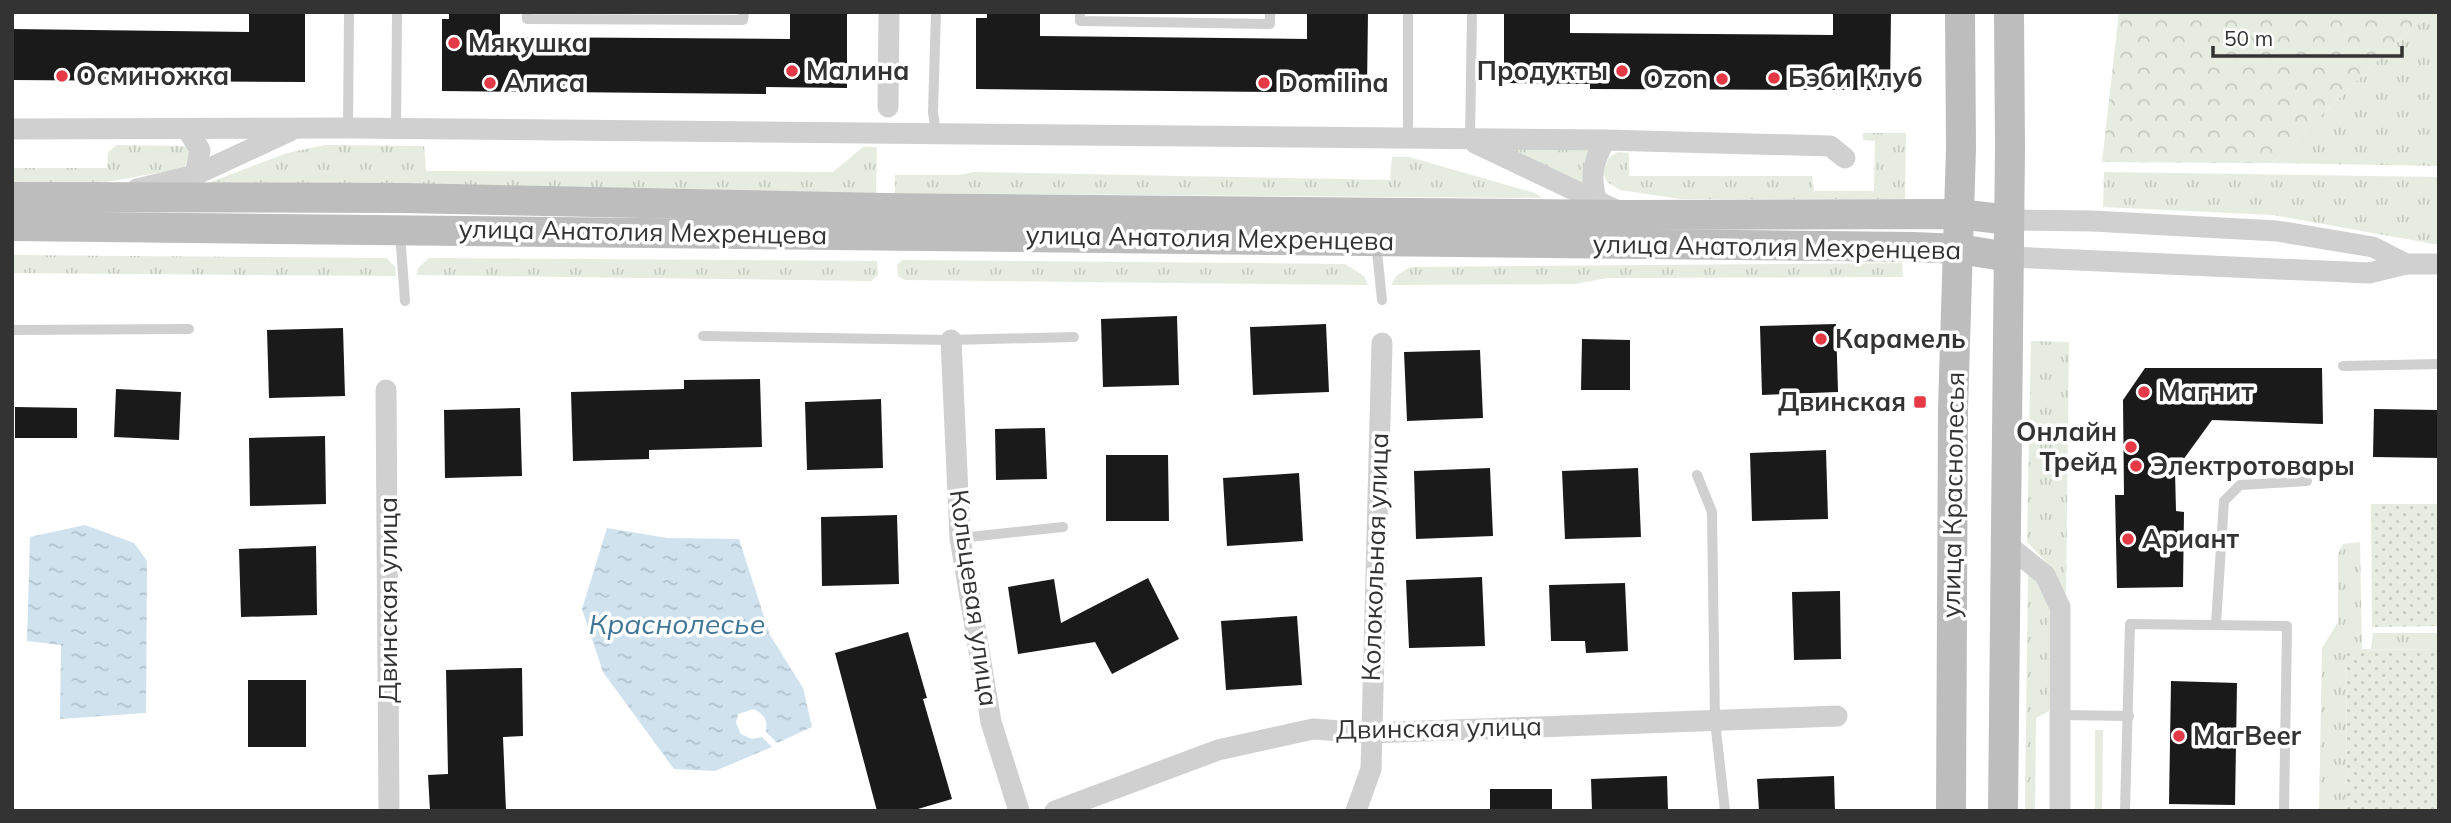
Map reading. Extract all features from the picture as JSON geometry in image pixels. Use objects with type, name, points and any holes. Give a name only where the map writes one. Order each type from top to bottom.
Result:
[{"type":"street","points":[[888,12],[888,107]]},
{"type":"street","name":"улица Краснолесья","points":[[1951,811],[1953,409],[1959,248],[1960,12]]},
{"type":"street","name":"улица Краснолесья","points":[[2003,811],[2010,220],[2008,12]]},
{"type":"street","name":"улица Анатолия Мехренцева","points":[[104,197],[195,175],[295,128]]},
{"type":"street","name":"улица Анатолия Мехренцева","points":[[12,129],[348,128],[1470,141],[1605,140],[1829,146],[1845,158]]},
{"type":"street","points":[[187,129],[200,150],[195,175]]},
{"type":"street","name":"улица Анатолия Мехренцева","points":[[1597,201],[1592,185],[1593,162],[1605,140]]},
{"type":"street","name":"улица Анатолия Мехренцева","points":[[1470,141],[1626,215]]},
{"type":"street","name":"улица Анатолия Мехренцева","points":[[12,197],[403,198],[885,208],[1626,215],[1959,214],[2010,220],[2092,221],[2277,231],[2373,247],[2406,264]]},
{"type":"street","name":"улица Анатолия Мехренцева","points":[[12,226],[1376,239],[1959,248],[2009,257],[2368,273],[2406,264],[2439,264]]},
{"type":"street","name":"Кольцевая улица","points":[[951,340],[960,538],[991,723],[1018,811]]},
{"type":"street","name":"Колокольная улица","points":[[1356,811],[1371,769],[1382,343]]},
{"type":"street","name":"Двинская улица","points":[[386,390],[389,811]]},
{"type":"street","name":"улица Краснолесья","points":[[2005,543],[2045,575],[2060,607],[2060,811]]},
{"type":"street","name":"Двинская улица","points":[[1055,811],[1218,750],[1313,729],[1370,733],[1837,716]]},
{"type":"lane","points":[[348,128],[349,12]]},
{"type":"lane","points":[[396,129],[397,12]]},
{"type":"lane","points":[[527,12],[527,19],[743,20],[744,12]]},
{"type":"lane","points":[[936,12],[933,112],[936,134]]},
{"type":"lane","points":[[1080,12],[1080,21],[1270,24],[1269,12]]},
{"type":"lane","points":[[1408,12],[1408,139]]},
{"type":"lane","points":[[1470,141],[1472,12]]},
{"type":"lane","points":[[400,230],[405,300]]},
{"type":"lane","points":[[1376,239],[1382,300]]},
{"type":"lane","points":[[12,330],[190,329]]},
{"type":"lane","points":[[703,336],[951,340],[1074,337]]},
{"type":"lane","points":[[2343,366],[2439,364]]},
{"type":"lane","points":[[1697,475],[1712,512],[1715,721],[1725,811]]},
{"type":"lane","points":[[2216,624],[2224,500],[2240,485],[2307,481]]},
{"type":"lane","points":[[960,538],[1063,527]]},
{"type":"lane","points":[[2125,811],[2130,624],[2216,624],[2287,626],[2284,811]]},
{"type":"lane","points":[[2061,715],[2129,716]]},
{"type":"green space","points":[[2119,12],[2428,12],[2272,163],[2102,162]]},
{"type":"green space","points":[[2428,12],[2439,12],[2439,166],[2272,163]]},
{"type":"green space","points":[[1863,133],[1906,133],[1905,199],[1681,199],[1620,190],[1607,182],[1603,173],[1609,157],[1618,152],[1629,153],[1629,176],[1812,176],[1814,191],[1874,191],[1875,141],[1863,140]]},
{"type":"green space","points":[[117,145],[185,146],[190,154],[184,168],[63,190],[12,189],[12,168],[107,168],[108,152]]},
{"type":"green space","points":[[325,145],[424,146],[426,171],[833,172],[863,147],[877,147],[876,193],[190,190],[287,153]]},
{"type":"green space","points":[[1592,146],[1584,162],[1584,186],[1500,148]]},
{"type":"green space","points":[[1392,157],[1409,157],[1535,193],[1542,198],[895,193],[895,175],[960,175],[973,172],[1390,180]]},
{"type":"green space","points":[[2104,172],[2439,177],[2439,245],[2273,215],[2103,207]]},
{"type":"green space","points":[[12,255],[387,258],[395,267],[396,276],[12,273]]},
{"type":"green space","points":[[429,258],[877,261],[878,275],[871,281],[417,275],[418,268]]},
{"type":"green space","points":[[902,260],[1345,264],[1364,276],[1368,285],[905,280],[898,276],[897,265]]},
{"type":"green space","points":[[1902,263],[1903,277],[1608,278],[1574,284],[1391,285],[1396,276],[1410,267]]},
{"type":"green space","points":[[2031,341],[2069,342],[2066,596],[2049,565],[2027,542]]},
{"type":"green space","points":[[2371,504],[2439,504],[2439,626],[2372,627]]},
{"type":"green space","points":[[2360,542],[2362,649],[2347,649],[2346,811],[2319,811],[2322,648],[2338,622],[2338,554],[2343,544]]},
{"type":"green space","points":[[2028,573],[2037,577],[2049,605],[2049,711],[2036,718],[2035,811],[2025,811]]},
{"type":"green space","points":[[2373,633],[2439,633],[2439,650],[2371,649]]},
{"type":"green space","points":[[2347,649],[2439,650],[2439,811],[2346,811]]},
{"type":"green space","points":[[2095,730],[2103,730],[2102,811],[2095,811]]},
{"type":"water","points":[[85,525],[134,543],[147,561],[146,713],[60,719],[61,645],[27,641],[30,537]]},
{"type":"water","name":"Краснолесье","points":[[607,528],[667,538],[739,539],[770,635],[803,688],[812,727],[777,743],[766,732],[764,718],[754,709],[738,714],[736,723],[741,734],[752,739],[762,737],[772,747],[715,771],[674,769],[603,672],[582,609]]},
{"type":"building","points":[[249,12],[305,12],[305,82],[12,80],[12,29],[249,32]]},
{"type":"building","points":[[449,12],[500,12],[500,37],[790,39],[790,12],[847,12],[847,88],[766,87],[766,94],[442,91],[442,19],[449,19]]},
{"type":"building","points":[[987,12],[1040,12],[1040,36],[1307,39],[1307,12],[1368,12],[1367,89],[1283,88],[1283,92],[976,89],[976,18],[987,18]]},
{"type":"building","points":[[1570,12],[1570,33],[1833,35],[1833,12],[1891,12],[1890,90],[1590,89],[1590,84],[1504,83],[1504,14]]},
{"type":"building","points":[[1177,316],[1179,385],[1103,387],[1101,319]]},
{"type":"building","points":[[1326,324],[1329,392],[1253,395],[1250,327]]},
{"type":"building","points":[[1836,324],[1838,392],[1762,395],[1760,326]]},
{"type":"building","points":[[343,328],[345,396],[269,398],[267,330]]},
{"type":"building","points":[[1582,339],[1630,340],[1630,390],[1581,390]]},
{"type":"building","points":[[1480,350],[1483,418],[1407,421],[1404,352]]},
{"type":"building","points":[[2145,368],[2322,368],[2323,424],[2212,420],[2175,471],[2176,511],[2184,512],[2183,587],[2117,588],[2115,495],[2124,495],[2123,400]]},
{"type":"building","points":[[760,379],[762,447],[649,450],[649,459],[573,461],[571,392],[684,389],[684,380]]},
{"type":"building","points":[[116,389],[181,392],[179,440],[114,437]]},
{"type":"building","points":[[881,399],[883,468],[807,470],[805,402]]},
{"type":"building","points":[[15,407],[77,408],[77,438],[15,438]]},
{"type":"building","points":[[520,408],[522,476],[445,478],[444,410]]},
{"type":"building","points":[[2374,409],[2439,410],[2439,458],[2373,457]]},
{"type":"building","points":[[1045,428],[1047,479],[996,480],[995,429]]},
{"type":"building","points":[[325,436],[326,504],[250,506],[249,438]]},
{"type":"building","points":[[1826,450],[1828,519],[1752,521],[1750,453]]},
{"type":"building","points":[[1106,455],[1168,455],[1169,521],[1106,521]]},
{"type":"building","points":[[1490,468],[1493,536],[1416,539],[1414,471]]},
{"type":"building","points":[[1638,468],[1641,537],[1565,539],[1562,471]]},
{"type":"building","points":[[1299,473],[1303,541],[1227,546],[1223,478]]},
{"type":"building","points":[[897,515],[899,584],[822,586],[821,517]]},
{"type":"building","points":[[316,546],[317,615],[241,617],[239,549]]},
{"type":"building","points":[[1482,577],[1485,646],[1409,648],[1406,580]]},
{"type":"building","points":[[1148,578],[1179,639],[1112,674],[1095,642],[1018,654],[1008,587],[1054,579],[1061,623]]},
{"type":"building","points":[[1625,583],[1628,651],[1586,653],[1585,641],[1551,641],[1549,585]]},
{"type":"building","points":[[1840,591],[1841,659],[1794,660],[1792,592]]},
{"type":"building","points":[[1297,616],[1302,685],[1226,690],[1221,621]]},
{"type":"building","points":[[908,632],[927,698],[923,699],[952,799],[911,811],[877,811],[835,653]]},
{"type":"building","points":[[522,668],[523,736],[503,737],[506,811],[430,811],[428,775],[448,774],[446,670]]},
{"type":"building","points":[[248,680],[306,680],[306,747],[248,747]]},
{"type":"building","points":[[2171,681],[2237,683],[2235,805],[2169,804]]},
{"type":"building","points":[[1667,776],[1668,811],[1592,811],[1591,779]]},
{"type":"building","points":[[1834,776],[1835,811],[1759,811],[1757,779]]},
{"type":"building","points":[[1490,789],[1552,789],[1552,811],[1490,811]]},
{"type":"place","name":"Мякушка","points":[[454,43]]},
{"type":"place","name":"Малина","points":[[792,71]]},
{"type":"place","name":"Продукты","points":[[1622,71]]},
{"type":"place","name":"Осминожка","points":[[62,76]]},
{"type":"place","name":"Бэби Клуб","points":[[1774,78]]},
{"type":"place","name":"Ozon","points":[[1722,79]]},
{"type":"place","name":"Алиса","points":[[490,83]]},
{"type":"place","name":"Domilina","points":[[1264,83]]},
{"type":"place","name":"Карамель","points":[[1821,339]]},
{"type":"place","name":"Магнит","points":[[2144,392]]},
{"type":"place","name":"Двинская","points":[[1920,402]]},
{"type":"place","name":"Онлайн Трейд","points":[[2131,447]]},
{"type":"place","name":"Электротовары","points":[[2136,466]]},
{"type":"place","name":"Ариант","points":[[2128,539]]},
{"type":"place","name":"МагBeer","points":[[2179,736]]}]
